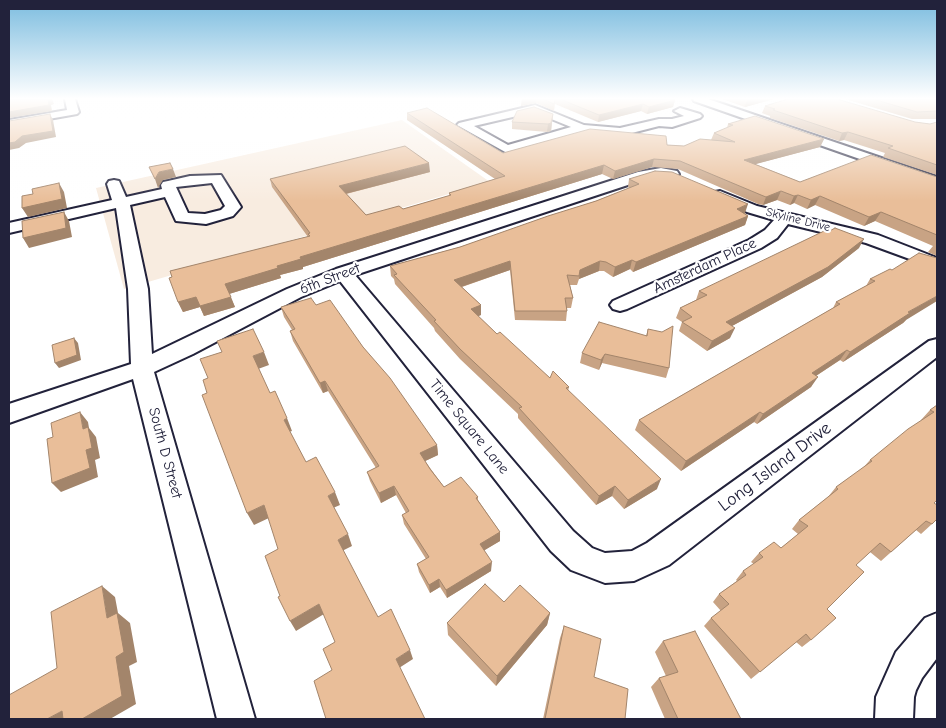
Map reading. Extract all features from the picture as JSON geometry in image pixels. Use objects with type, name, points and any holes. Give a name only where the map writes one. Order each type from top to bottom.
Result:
[{"type":"street","points":[[478,133],[508,149],[564,133]]},
{"type":"street","points":[[796,133],[937,182]]},
{"type":"street","name":"6th Street","points":[[9,414],[142,368],[185,349],[294,293],[343,272],[643,174],[661,172],[689,181]]},
{"type":"street","name":"Skyline Drive","points":[[706,189],[752,209],[872,239],[937,264]]},
{"type":"street","points":[[9,228],[118,193],[171,191]]},
{"type":"street","name":"South D Street","points":[[118,193],[138,289],[142,368],[233,718]]},
{"type":"street","name":"Amsterdam Place","points":[[620,305],[755,244],[771,234],[784,218]]},
{"type":"street","name":"Time Square Lane","points":[[343,272],[562,541],[582,559],[605,568]]},
{"type":"street","name":"Long Island Drive","points":[[605,568],[634,566],[658,554],[937,346]]},
{"type":"street","points":[[894,719],[895,697],[908,665],[937,630]]},
{"type":"shaded area","points":[[344,133],[420,133],[490,182],[124,289],[96,188]]},
{"type":"building","points":[[9,133],[41,133],[22,136],[15,142],[9,143]]},
{"type":"building","points":[[438,133],[469,133],[503,153],[576,133],[633,133],[666,136],[667,145],[684,146],[700,139],[735,142],[714,133],[806,133],[824,139],[744,160],[800,182],[871,155],[937,177],[937,235],[881,212],[869,217],[820,196],[811,200],[781,191],[766,197],[680,161],[654,159],[615,171],[604,165],[300,257],[301,259],[277,266],[278,268],[225,284],[231,297],[200,306],[196,297],[178,302],[169,278],[172,277],[170,271],[310,236],[308,234],[310,233],[270,179],[405,146],[429,163],[339,186],[366,215],[399,206],[403,209],[505,176]]},
{"type":"building","points":[[851,133],[937,133],[937,165],[888,148],[893,146]]},
{"type":"building","points":[[170,163],[173,169],[159,172],[155,179],[149,167]]},
{"type":"building","points":[[655,171],[672,172],[748,204],[737,209],[748,216],[636,262],[632,260],[615,267],[600,261],[580,270],[579,276],[567,275],[573,298],[565,298],[567,311],[515,311],[510,261],[454,280],[481,305],[471,309],[497,334],[500,332],[550,378],[553,371],[569,387],[566,388],[661,479],[628,500],[615,486],[599,496],[519,408],[522,407],[460,349],[434,321],[436,320],[394,275],[397,274],[390,266],[460,247],[596,201],[639,184],[629,179]]},
{"type":"building","points":[[59,183],[62,199],[22,208],[22,196],[33,194],[32,189]]},
{"type":"building","points":[[64,212],[66,228],[23,238],[22,221]]},
{"type":"building","points":[[835,228],[864,239],[828,267],[726,322],[735,328],[712,341],[682,322],[692,317],[680,308],[707,295],[699,291],[824,231],[828,232]]},
{"type":"building","points":[[919,253],[937,258],[937,296],[908,312],[910,313],[850,352],[847,350],[812,373],[818,377],[763,414],[760,412],[686,461],[639,420],[840,304],[836,302],[875,281],[870,279],[890,269],[892,270]]},
{"type":"building","points":[[311,298],[316,305],[330,300],[363,347],[390,378],[437,445],[420,453],[444,487],[461,477],[478,497],[476,498],[500,532],[480,544],[492,562],[446,590],[439,579],[429,585],[417,564],[429,557],[402,515],[409,511],[394,486],[379,493],[367,472],[379,466],[325,381],[320,383],[290,331],[295,329],[281,307]]},
{"type":"building","points":[[599,322],[647,336],[648,329],[662,332],[673,326],[669,368],[605,354],[601,360],[582,353]]},
{"type":"building","points":[[253,329],[264,352],[253,356],[270,393],[275,391],[287,418],[284,420],[306,462],[316,457],[335,492],[328,496],[348,534],[338,540],[378,617],[391,609],[410,650],[396,659],[425,719],[326,719],[314,681],[332,670],[323,649],[335,642],[319,604],[290,621],[278,597],[280,596],[265,556],[278,549],[264,505],[247,513],[202,395],[207,393],[203,380],[208,378],[200,359],[222,352],[217,341]]},
{"type":"building","points":[[74,338],[77,355],[55,363],[52,345]]},
{"type":"building","points":[[937,405],[937,500],[934,503],[937,505],[937,519],[932,524],[926,521],[891,552],[880,543],[856,565],[864,572],[827,609],[836,618],[811,640],[806,634],[760,672],[711,618],[729,604],[719,594],[746,575],[743,571],[763,557],[759,553],[774,542],[781,548],[808,526],[799,520],[838,489],[836,487],[872,461],[870,460],[908,429],[934,412],[930,410]]},
{"type":"building","points":[[80,412],[83,429],[88,427],[92,448],[86,450],[90,468],[52,483],[47,439],[53,437],[51,423]]},
{"type":"building","points":[[485,584],[504,602],[520,585],[550,613],[497,676],[447,623]]},
{"type":"building","points":[[102,586],[107,618],[117,613],[124,652],[116,657],[122,696],[82,719],[63,719],[62,711],[47,719],[9,719],[9,695],[57,668],[51,612]]},
{"type":"building","points":[[564,626],[601,639],[594,677],[628,689],[625,719],[545,719]]},
{"type":"building","points":[[695,631],[741,719],[678,719],[659,678],[678,672],[663,641]]}]
